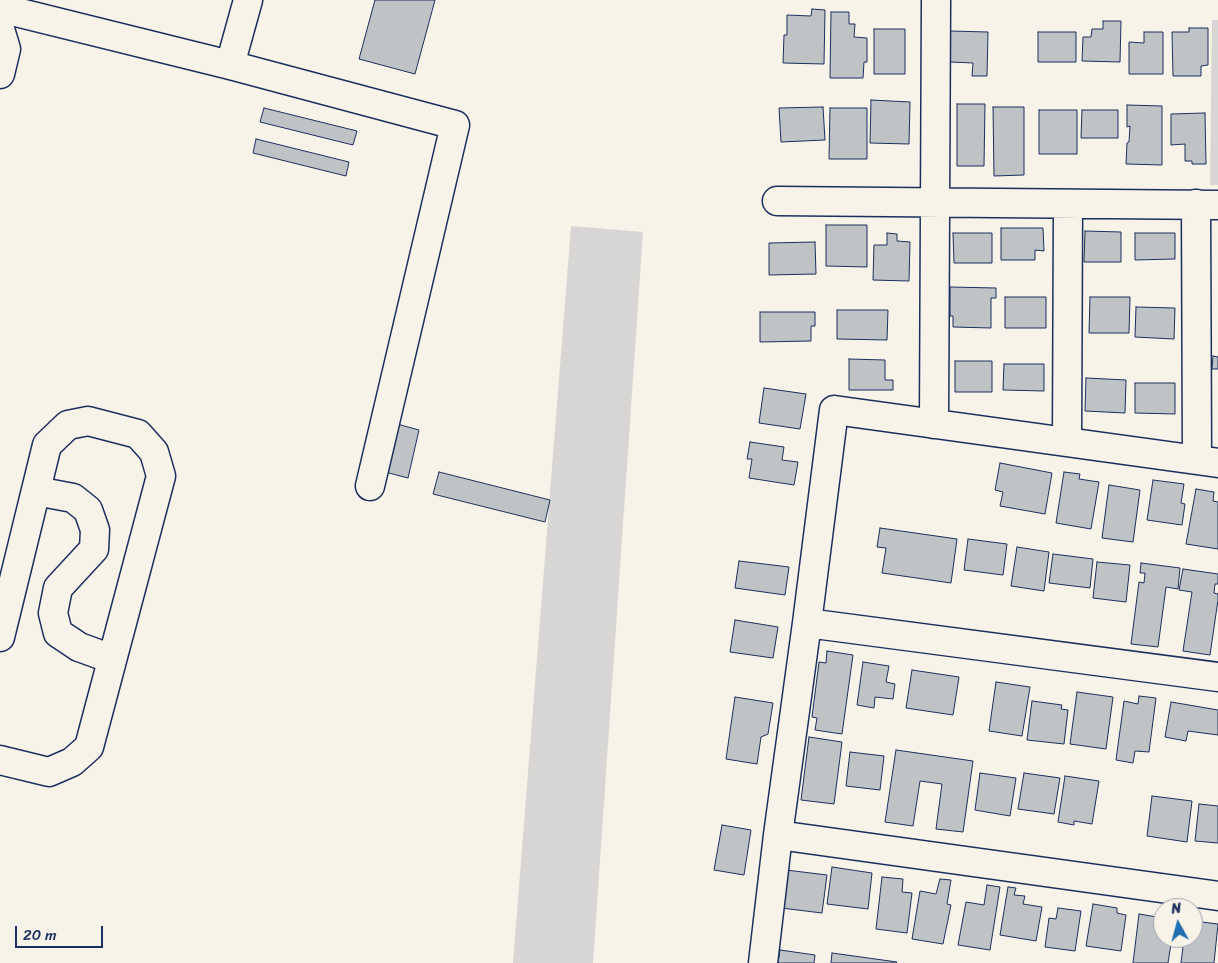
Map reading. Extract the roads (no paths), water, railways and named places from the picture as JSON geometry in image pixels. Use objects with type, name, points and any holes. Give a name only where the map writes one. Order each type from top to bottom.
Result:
[{"type":"street","points":[[230,65],[248,0]]},
{"type":"street","points":[[934,424],[936,0]]},
{"type":"street","points":[[0,8],[230,65],[455,125],[370,486]]},
{"type":"street","points":[[0,29],[6,49],[0,74]]},
{"type":"street","points":[[763,963],[834,410],[1207,461],[1207,204],[777,201]]},
{"type":"street","points":[[1067,442],[1068,204]]},
{"type":"street","points":[[0,637],[47,445],[68,425],[88,421],[138,434],[154,452],[161,476],[89,747],[72,762],[49,772],[0,760]]},
{"type":"street","points":[[36,491],[73,498],[88,510],[95,530],[94,549],[58,588],[53,613],[58,633],[79,647],[112,659]]},
{"type":"street","points":[[807,623],[1218,677]]},
{"type":"street","points":[[778,835],[1218,896]]}]
